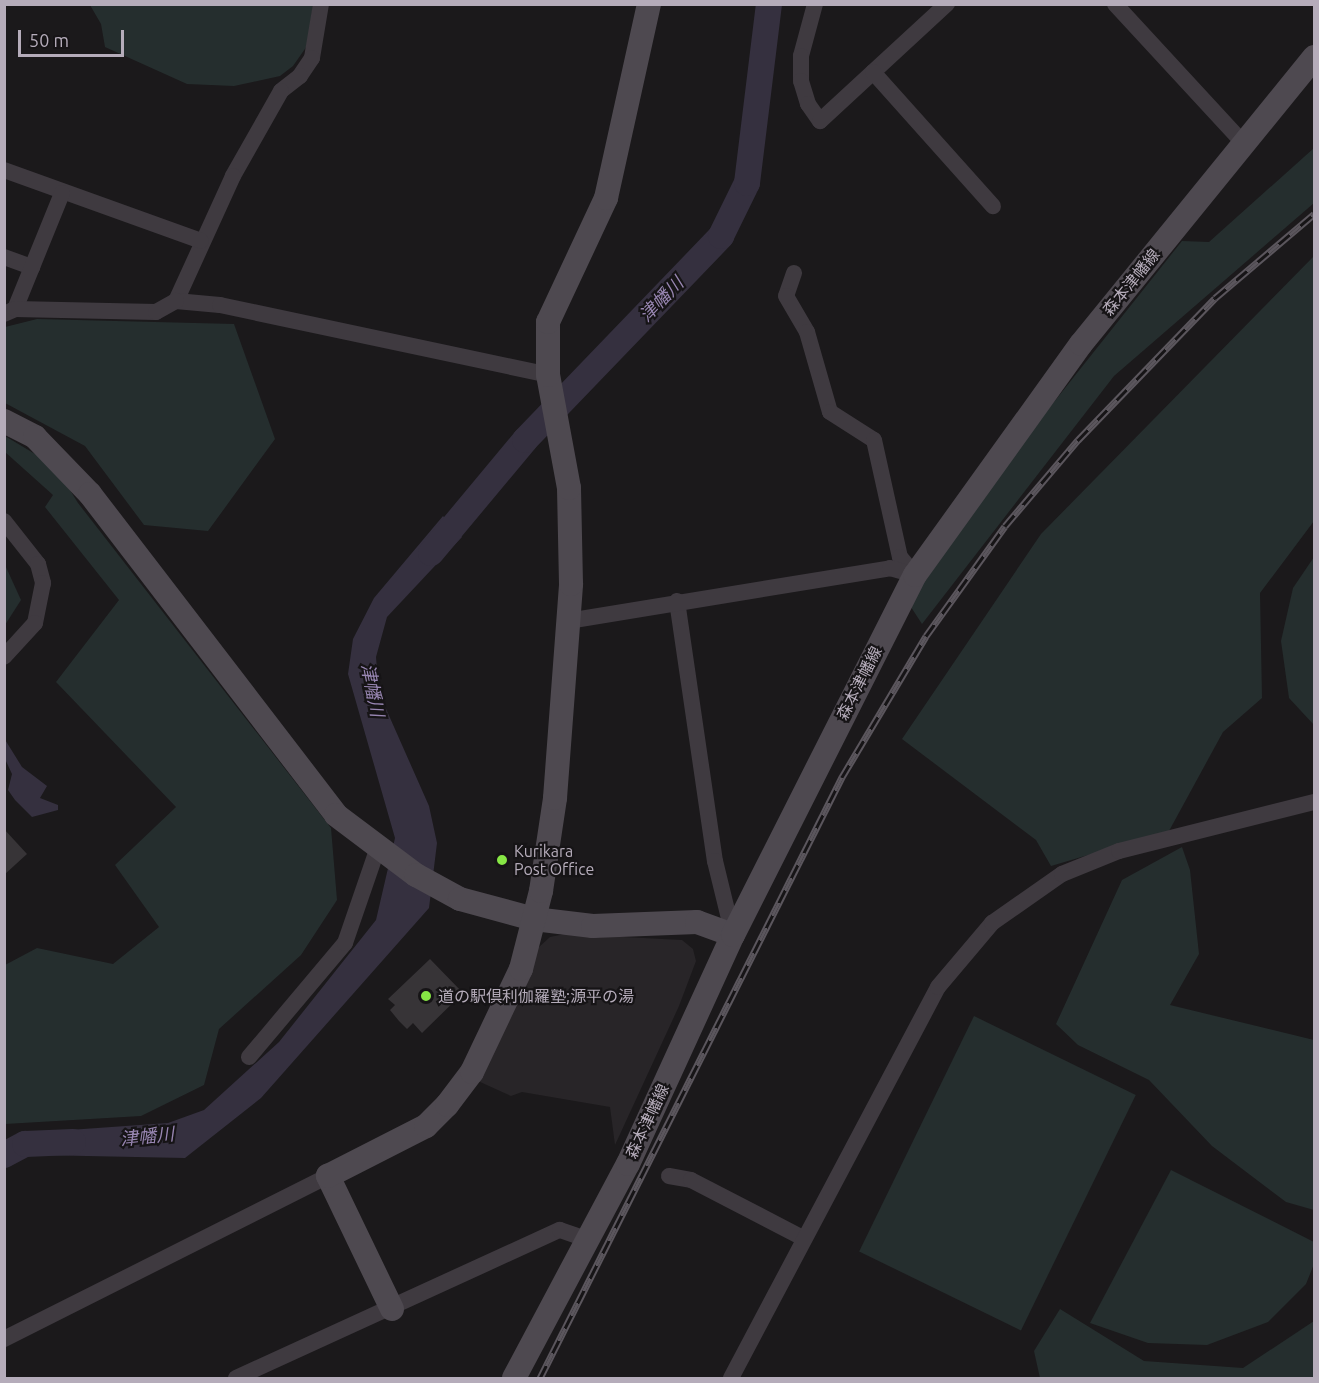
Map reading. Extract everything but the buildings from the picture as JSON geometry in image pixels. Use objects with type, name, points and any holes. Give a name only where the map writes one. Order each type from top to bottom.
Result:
[{"type":"street","points":[[176,301],[201,241],[281,92],[300,76],[312,58],[321,4]]},
{"type":"street","points":[[4,1339],[426,1126],[447,1106],[472,1072],[521,969],[534,919],[555,798],[568,621],[569,488],[548,375],[548,322],[606,198],[648,4]]},
{"type":"street","points":[[815,4],[801,56],[801,81],[808,104],[820,121],[947,4]]},
{"type":"street","points":[[1115,4],[1244,144]]},
{"type":"street","name":"森本津幡線","points":[[514,1378],[586,1239],[628,1164],[733,935],[915,575],[1081,344],[1314,57]]},
{"type":"street","points":[[873,72],[993,206]]},
{"type":"street","points":[[4,170],[62,193],[201,241]]},
{"type":"street","points":[[62,193],[32,267],[10,312],[156,312],[176,301],[220,305],[548,375]]},
{"type":"street","points":[[4,257],[32,267]]},
{"type":"street","points":[[794,273],[786,296],[807,332],[830,412],[874,440],[900,557],[915,575]]},
{"type":"street","points":[[4,421],[35,437],[63,461],[336,815],[378,848],[460,899],[534,919],[593,926],[697,922],[733,935]]},
{"type":"street","points":[[4,521],[38,564],[44,583],[35,623],[4,657]]},
{"type":"street","points":[[568,621],[677,601],[890,568],[915,575]]},
{"type":"street","points":[[677,601],[715,861],[733,935]]},
{"type":"street","points":[[731,1378],[803,1238],[938,987],[992,923],[1062,874],[1119,851],[1314,802]]},
{"type":"street","points":[[249,1057],[345,943],[378,848]]},
{"type":"street","points":[[328,1176],[392,1309]]},
{"type":"street","points":[[669,1176],[691,1180],[803,1238]]},
{"type":"street","points":[[236,1378],[392,1309],[560,1230],[586,1239]]},
{"type":"shaded area","points":[[90,5],[313,5],[307,46],[293,66],[280,76],[234,86],[187,84],[105,47],[101,24]]},
{"type":"shaded area","points":[[1314,148],[1314,203],[1114,376],[922,624],[909,604],[1019,446],[1182,241],[1209,242]]},
{"type":"shaded area","points":[[1314,256],[1314,521],[1260,593],[1262,698],[1223,732],[1169,831],[1051,866],[1036,840],[902,739],[1041,534]]},
{"type":"shaded area","points":[[37,319],[234,324],[275,439],[208,531],[144,525],[85,446],[5,403],[5,327]]},
{"type":"shaded area","points":[[5,436],[55,466],[78,503],[331,828],[337,900],[301,955],[219,1029],[204,1085],[141,1116],[5,1124],[5,965],[37,948],[113,964],[159,927],[115,865],[176,807],[56,682],[119,600],[45,507],[53,495],[5,452]]},
{"type":"shaded area","points":[[1314,557],[1314,725],[1289,698],[1281,641],[1293,588]]},
{"type":"shaded area","points":[[5,565],[21,600],[4,625]]},
{"type":"shaded area","points":[[1182,847],[1190,870],[1199,954],[1170,1005],[1314,1040],[1314,1210],[1286,1202],[1212,1146],[1149,1080],[1078,1045],[1056,1024],[1122,880]]},
{"type":"shaded area","points":[[565,934],[682,940],[693,949],[696,961],[679,1006],[615,1145],[610,1107],[522,1092],[511,1096],[478,1081],[538,948],[550,937]]},
{"type":"shaded area","points":[[974,1016],[1136,1095],[1021,1330],[859,1251]]},
{"type":"shaded area","points":[[1171,1170],[1314,1242],[1314,1264],[1306,1284],[1268,1322],[1207,1345],[1148,1343],[1090,1323]]},
{"type":"shaded area","points":[[1060,1309],[1144,1361],[1243,1368],[1314,1321],[1314,1378],[1040,1378],[1034,1351]]},
{"type":"water","points":[[443,516],[462,537],[387,617],[376,657],[379,693],[429,806],[437,843],[429,908],[261,1098],[185,1158],[38,1155],[41,1132],[168,1123],[204,1110],[279,1042],[376,920],[395,838],[348,674],[353,639],[374,598]]},
{"type":"water","points":[[4,738],[22,767],[47,786],[40,798],[58,805],[58,810],[32,817],[15,800],[8,790],[12,774],[5,759]]},
{"type":"waterway","name":"津幡川","points":[[431,553],[525,440],[721,236],[747,183],[769,4]]},
{"type":"waterway","name":"津幡川","points":[[4,1155],[25,1144],[73,1142]]},
{"type":"railway","points":[[540,1378],[842,777],[926,636],[1005,526],[1078,440],[1215,298],[1314,214]]},
{"type":"place","name":"Kurikara Post Office","points":[[502,860]]},
{"type":"place","name":"道の駅倶利伽羅塾;源平の湯","points":[[426,996]]}]
